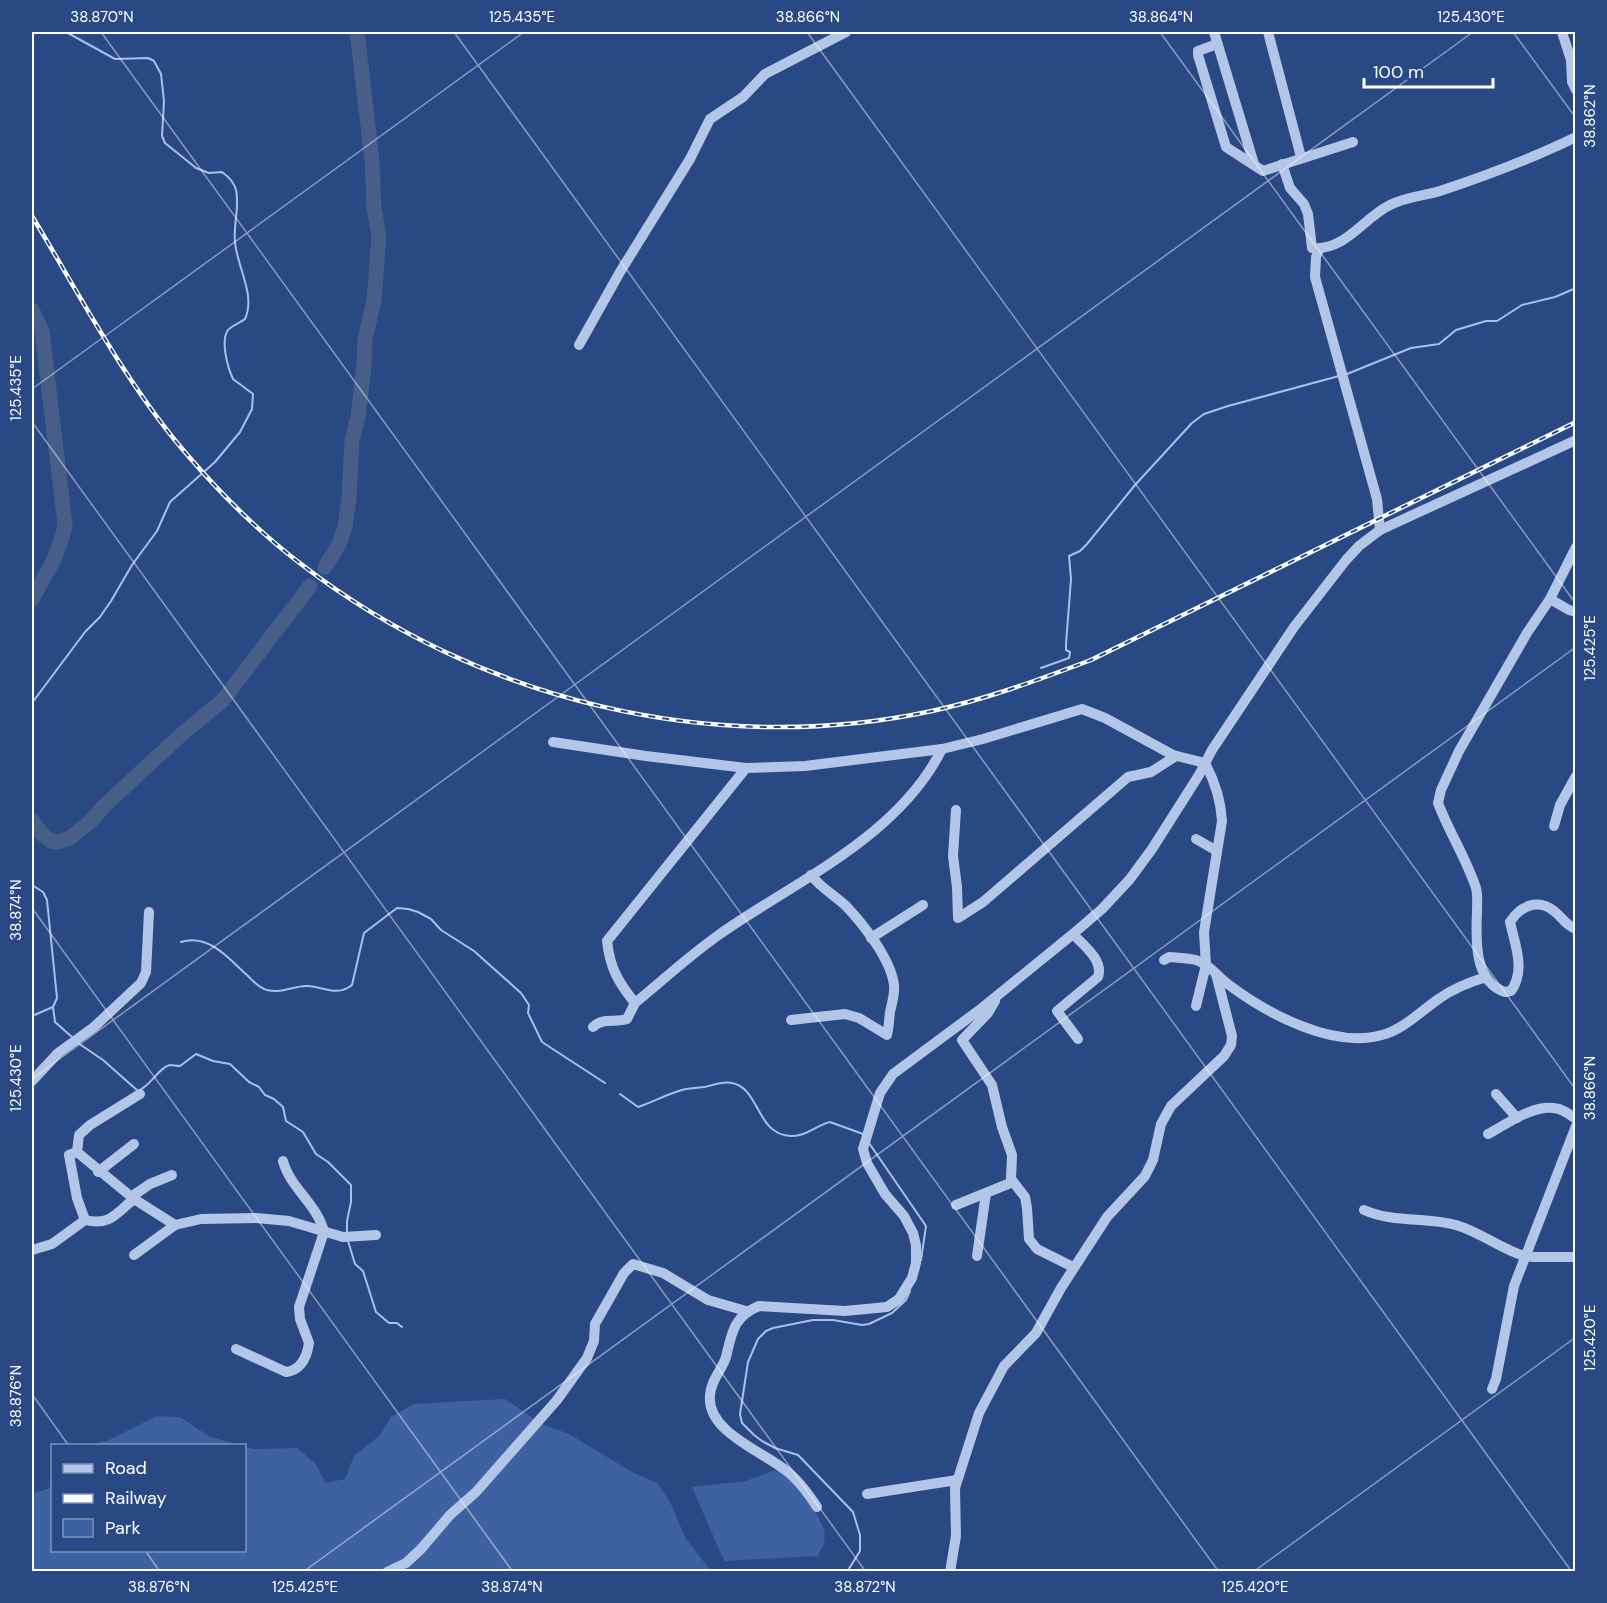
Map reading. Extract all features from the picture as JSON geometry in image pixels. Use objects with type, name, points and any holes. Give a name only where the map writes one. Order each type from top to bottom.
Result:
[{"type":"street","points":[[579,345],[620,272],[690,159],[710,119],[743,97],[765,74],[798,59],[846,32]]},
{"type":"street","points":[[1214,32],[1254,164],[1258,169],[1263,171],[1353,142]]},
{"type":"street","points":[[1268,32],[1301,158]]},
{"type":"street","points":[[1562,32],[1571,60],[1572,82],[1575,90]]},
{"type":"street","points":[[1217,44],[1197,51],[1226,147],[1254,164]]},
{"type":"street","points":[[1282,164],[1290,188],[1304,204],[1308,214],[1312,248],[1325,249],[1342,241],[1393,203],[1490,173],[1575,136]]},
{"type":"street","points":[[1319,249],[1316,257],[1315,277],[1377,499],[1380,530]]},
{"type":"street","points":[[817,1507],[797,1480],[783,1467],[765,1458],[726,1430],[711,1407],[710,1395],[712,1384],[724,1362],[739,1318],[746,1311],[759,1306],[845,1311],[887,1307],[899,1299],[912,1278],[916,1263],[913,1233],[904,1216],[885,1194],[867,1163],[863,1149],[880,1093],[893,1074],[1073,934],[1102,909],[1130,879],[1152,849],[1294,627],[1359,546],[1380,530],[1575,440]]},
{"type":"street","points":[[1575,547],[1550,599],[1527,633],[1459,751],[1438,803],[1460,848],[1477,891],[1479,958],[1486,977],[1492,985],[1505,992],[1511,991],[1515,985],[1518,978],[1519,960],[1510,922],[1513,916],[1529,905],[1540,903],[1554,911],[1575,930]]},
{"type":"street","points":[[1550,599],[1575,612]]},
{"type":"street","points":[[553,742],[746,768],[805,765],[942,749],[1082,709],[1105,718],[1176,756],[1205,763],[1214,778],[1222,821],[1204,932],[1206,965],[1196,1006]]},
{"type":"street","points":[[593,1027],[605,1020],[627,1019],[635,1004],[718,935],[858,842],[886,819],[916,789],[932,770],[942,749]]},
{"type":"street","points":[[956,810],[953,856],[958,918],[984,903],[1128,777],[1150,772],[1176,756]]},
{"type":"street","points":[[635,1004],[623,988],[609,961],[607,941],[746,768]]},
{"type":"street","points":[[1554,826],[1560,806],[1575,776]]},
{"type":"street","points":[[1196,839],[1216,851]]},
{"type":"street","points":[[791,1020],[845,1014],[859,1018],[887,1035],[893,1002],[894,983],[887,964],[861,922],[843,903],[821,887],[811,875]]},
{"type":"street","points":[[871,938],[923,905]]},
{"type":"street","points":[[32,1081],[45,1065],[115,1008],[144,978],[149,912]]},
{"type":"street","points":[[1073,934],[1094,956],[1100,971],[1098,977],[1057,1011],[1078,1039]]},
{"type":"street","points":[[1164,960],[1169,957],[1195,960],[1206,965],[1230,986],[1288,1020],[1315,1031],[1354,1039],[1389,1033],[1442,996],[1486,977]]},
{"type":"street","points":[[950,1572],[956,1536],[955,1488],[978,1413],[1004,1366],[1036,1333],[1073,1268],[1107,1217],[1144,1176],[1153,1160],[1161,1124],[1171,1106],[1224,1056],[1231,1045],[1232,1036],[1216,974]]},
{"type":"street","points":[[1000,993],[988,1013],[962,1040],[992,1085],[1002,1127],[1012,1155],[1011,1179],[1025,1197],[1029,1239],[1037,1249],[1073,1268]]},
{"type":"street","points":[[77,1152],[79,1135],[90,1125],[140,1094]]},
{"type":"street","points":[[1496,1095],[1517,1118]]},
{"type":"street","points":[[1488,1134],[1517,1118],[1553,1108],[1564,1111],[1575,1119]]},
{"type":"street","points":[[1492,1389],[1496,1379],[1514,1286],[1575,1126]]},
{"type":"street","points":[[98,1172],[134,1144]]},
{"type":"street","points":[[77,1152],[98,1172],[132,1198],[175,1225]]},
{"type":"street","points":[[77,1152],[69,1155],[85,1220]]},
{"type":"street","points":[[1562,1159],[1575,1152]]},
{"type":"street","points":[[236,1349],[286,1372],[293,1371],[301,1365],[309,1343],[300,1319],[299,1307],[324,1232],[321,1221],[294,1182],[283,1161]]},
{"type":"street","points":[[32,1250],[52,1244],[85,1220],[104,1223],[150,1184],[172,1175]]},
{"type":"street","points":[[956,1205],[1013,1182]]},
{"type":"street","points":[[976,1256],[986,1193]]},
{"type":"street","points":[[1364,1210],[1375,1215],[1433,1220],[1458,1226],[1524,1256],[1575,1257]]},
{"type":"street","points":[[134,1255],[175,1225],[201,1219],[256,1218],[289,1221],[344,1237],[376,1235]]},
{"type":"street","points":[[387,1572],[406,1563],[421,1549],[450,1515],[476,1492],[557,1400],[587,1358],[594,1341],[595,1324],[624,1273],[633,1264],[663,1273],[708,1300],[746,1311]]},
{"type":"street","points":[[867,1494],[957,1480]]},
{"type":"green space","points":[[505,1399],[535,1420],[410,1557],[390,1568],[379,1571],[32,1571],[32,1494],[49,1488],[51,1483],[51,1552],[246,1552],[246,1447],[297,1448],[316,1464],[325,1483],[345,1479],[354,1456],[379,1436],[391,1417],[414,1404]]},
{"type":"green space","points":[[157,1416],[180,1417],[210,1437],[236,1444],[90,1444],[107,1441]]},
{"type":"green space","points":[[539,1423],[569,1434],[632,1472],[657,1483],[670,1502],[686,1539],[711,1571],[394,1572]]},
{"type":"green space","points":[[778,1469],[792,1478],[813,1506],[825,1531],[824,1544],[818,1556],[724,1561],[692,1487],[746,1481]]},
{"type":"waterway","points":[[32,703],[111,601],[132,565],[157,531],[170,502],[215,462],[240,432],[252,409],[253,394],[233,379],[225,347],[228,330],[245,319],[248,310],[247,291],[236,252],[237,203],[234,185],[222,172],[209,173],[196,168],[165,143],[162,136],[164,101],[161,74],[154,61],[148,58],[115,59],[66,32],[61,32]]},
{"type":"waterway","points":[[325,567],[339,544],[345,527],[352,440],[358,417],[365,339],[374,301],[379,236],[374,208],[372,160],[357,32]]},
{"type":"waterway","points":[[1347,374],[1411,348],[1439,344],[1456,330],[1486,321],[1497,321],[1522,305],[1555,297],[1576,288]]},
{"type":"waterway","points":[[32,310],[42,331],[65,524],[56,554],[32,599]]},
{"type":"waterway","points":[[1041,668],[1069,658],[1070,652],[1066,650],[1071,579],[1069,556],[1080,551],[1087,544],[1135,485],[1192,423],[1204,414],[1228,406],[1339,376]]},
{"type":"waterway","points":[[32,820],[42,834],[51,841],[58,842],[70,838],[91,821],[104,806],[183,733],[222,701],[310,586]]},
{"type":"waterway","points":[[32,885],[43,892],[47,900],[57,998],[53,1007],[32,1016]]},
{"type":"waterway","points":[[181,942],[201,941],[210,945],[226,956],[261,988],[267,990],[278,991],[308,986],[336,991],[352,985],[364,933],[397,908],[418,912],[474,951],[521,993],[529,1005],[528,1013],[542,1042],[605,1083]]},
{"type":"waterway","points":[[53,1007],[55,1022],[72,1037]]},
{"type":"waterway","points":[[78,1043],[103,1060],[138,1091],[143,1089],[166,1066],[180,1066],[196,1054],[213,1061],[230,1064],[249,1082],[259,1087],[265,1095],[283,1107],[286,1121],[303,1132],[316,1154],[328,1162],[351,1185],[347,1233]]},
{"type":"waterway","points":[[620,1094],[638,1107],[682,1090],[732,1083],[748,1093],[764,1120],[780,1134],[801,1135],[830,1122],[863,1134]]},
{"type":"waterway","points":[[869,1143],[926,1226],[921,1260]]},
{"type":"waterway","points":[[348,1241],[355,1264],[363,1271],[376,1312],[389,1323],[397,1323],[402,1327]]},
{"type":"waterway","points":[[847,1572],[860,1551],[860,1535],[853,1512],[798,1455],[775,1448],[762,1441],[742,1423],[740,1414],[748,1362],[758,1339],[766,1331],[813,1320],[869,1324],[892,1313],[906,1300],[910,1291]]},
{"type":"railway","points":[[32,216],[125,371],[167,430],[229,500],[271,540],[301,564],[370,611],[443,651],[520,683],[600,706],[683,721],[766,727],[849,724],[932,711],[1012,688],[1091,660],[1576,422]]}]
